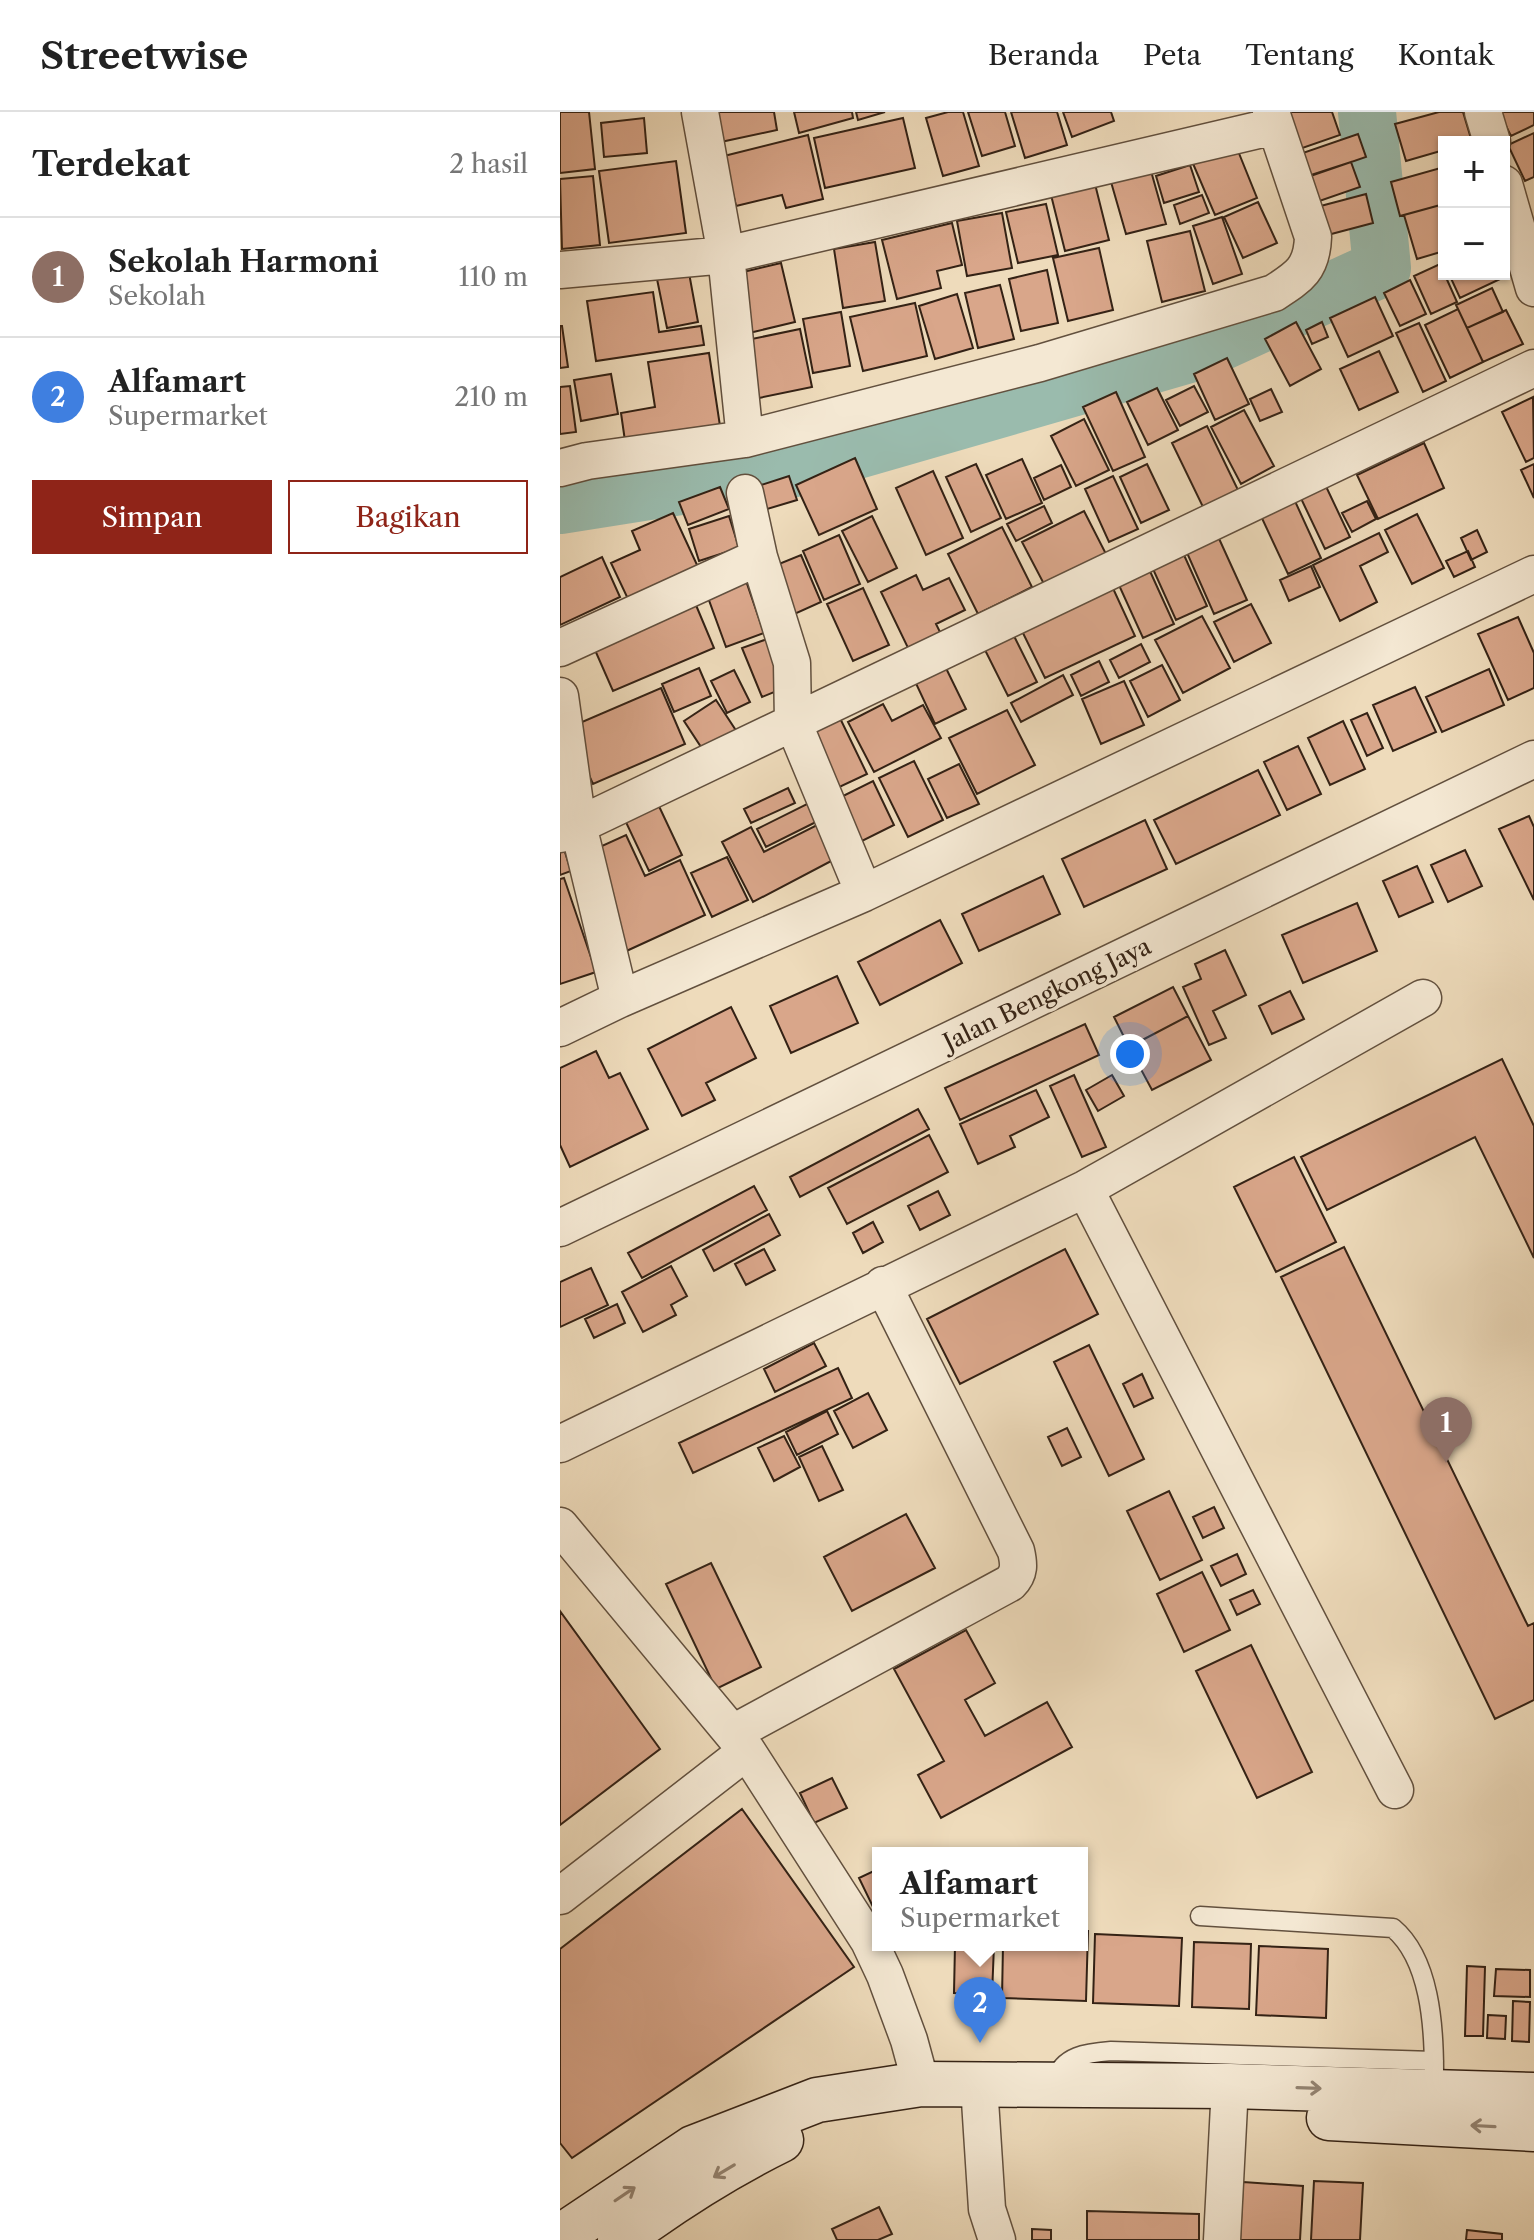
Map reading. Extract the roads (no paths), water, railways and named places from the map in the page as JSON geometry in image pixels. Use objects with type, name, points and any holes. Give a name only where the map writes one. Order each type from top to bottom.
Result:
[{"type":"main road","points":[[560,2237],[693,2148],[817,2100],[921,2084],[980,2095],[1229,2099],[1433,2076],[1534,2095]]},
{"type":"main road","points":[[620,2240],[691,2190],[746,2157],[828,2120],[1054,2084],[1534,2129]]},
{"type":"street","points":[[700,112],[726,255],[745,439]]},
{"type":"street","points":[[1483,112],[1490,136]]},
{"type":"street","points":[[560,270],[726,255],[1273,119],[1313,237],[1312,256],[1304,270],[1274,293],[1040,363],[745,439],[587,461],[560,468]]},
{"type":"street","points":[[1510,205],[1534,288]]},
{"type":"street","points":[[569,829],[1534,368]]},
{"type":"street","points":[[745,493],[759,557],[792,663],[793,722],[864,893]]},
{"type":"street","points":[[560,648],[759,557]]},
{"type":"street","points":[[560,1028],[864,893],[1534,574]]},
{"type":"street","points":[[560,696],[569,829],[620,999]]},
{"type":"street","name":"Jalan Bengkong Jaya","points":[[560,1228],[1534,759]]},
{"type":"street","points":[[560,1444],[1085,1189],[1423,998]]},
{"type":"street","points":[[1085,1189],[1395,1790]]},
{"type":"street","points":[[560,1896],[740,1742],[1016,1577],[1019,1566],[1016,1551],[883,1285]]},
{"type":"street","points":[[560,1526],[740,1742],[872,1947]]},
{"type":"street","points":[[874,1951],[909,2040],[921,2084]]},
{"type":"street","points":[[980,2095],[987,2209],[997,2240]]},
{"type":"street","points":[[1222,2240],[1229,2099]]},
{"type":"lane","points":[[1054,2084],[1059,2069],[1081,2053],[1111,2051],[1433,2076],[1430,2006],[1416,1957],[1407,1939],[1393,1928],[1200,1916]]},
{"type":"waterway","points":[[560,505],[795,468],[1203,350],[1382,268],[1367,112]]},
{"type":"place","name":"Sekolah Harmoni","points":[[1446,1463]]},
{"type":"place","name":"Alfamart","points":[[980,2043]]}]
